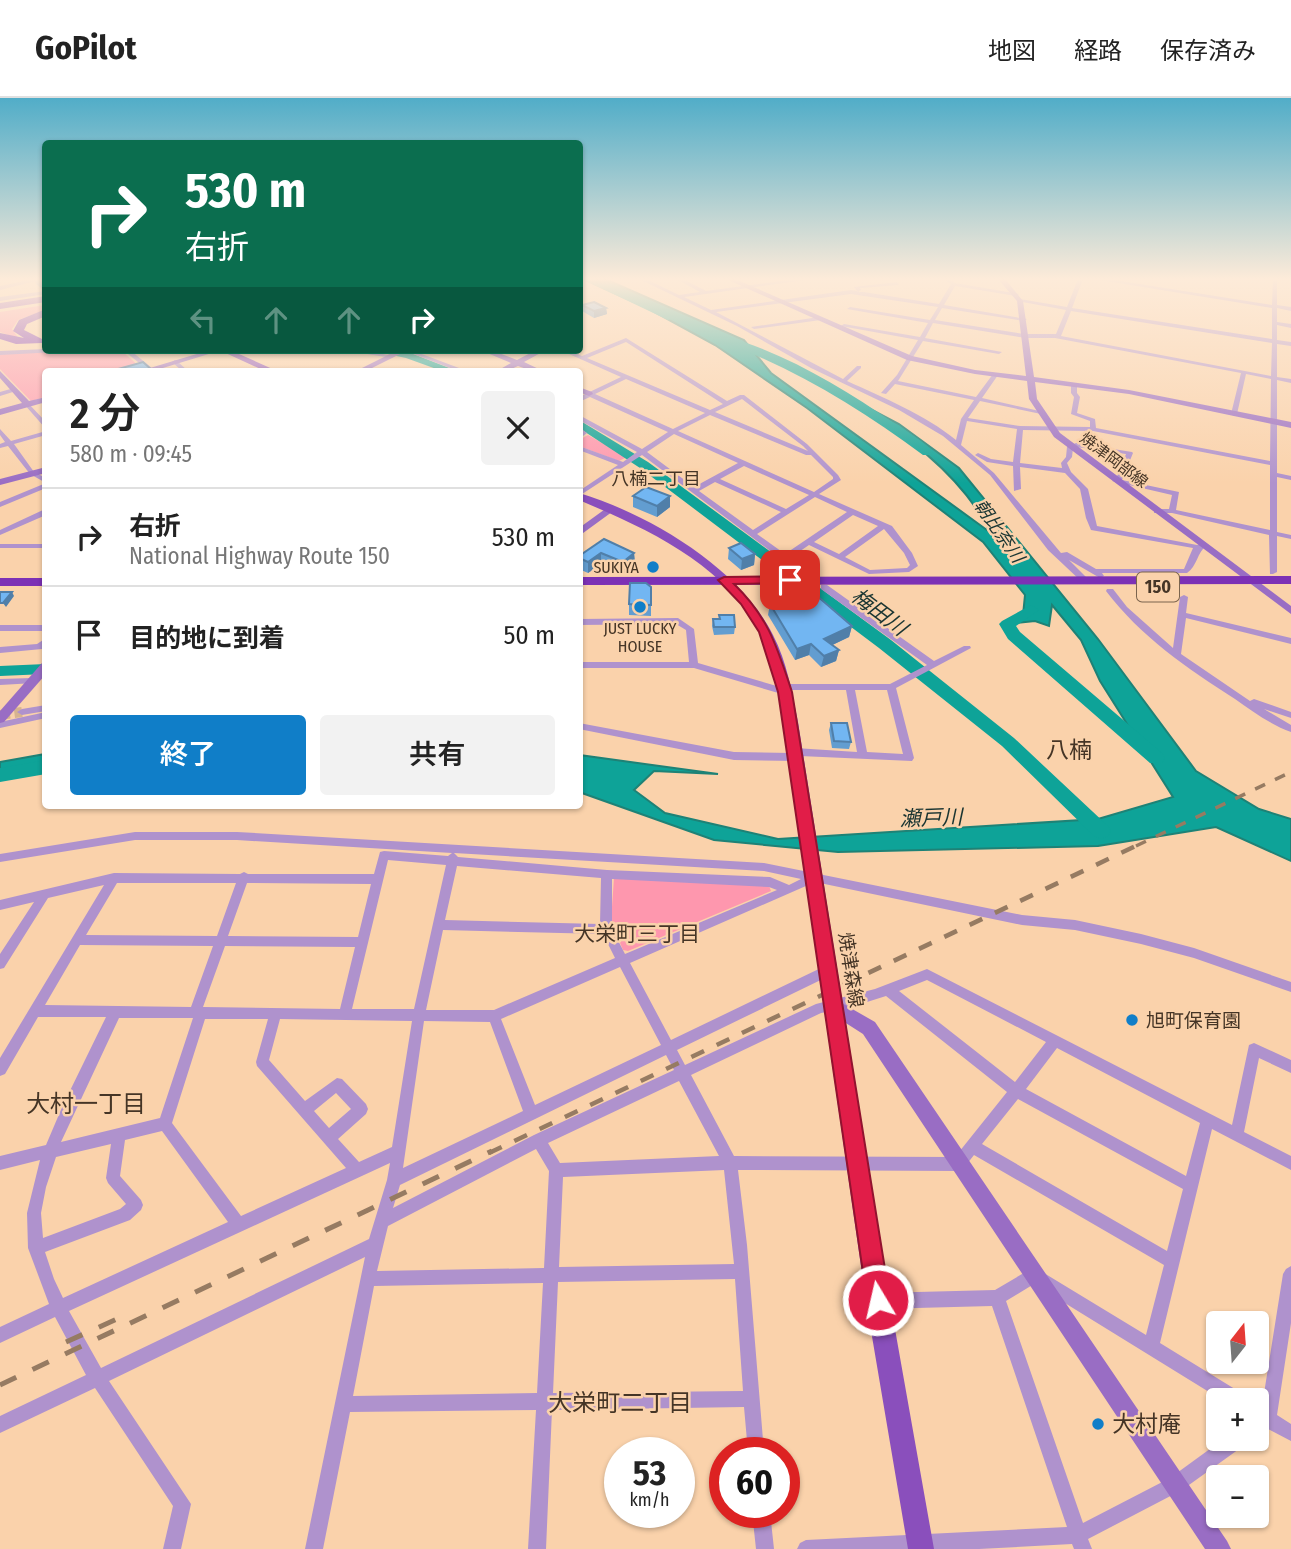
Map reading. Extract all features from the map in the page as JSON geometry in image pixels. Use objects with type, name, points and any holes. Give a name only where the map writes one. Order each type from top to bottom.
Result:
[{"type":"highway","name":"150","points":[[583,581],[945,584],[1087,579],[1291,587]]},
{"type":"highway","name":"150","points":[[1254,584],[1291,580]]},
{"type":"highway","points":[[0,582],[42,582]]},
{"type":"highway","name":"150","points":[[583,588],[728,584]]},
{"type":"highway","points":[[0,589],[42,589]]},
{"type":"main road","points":[[231,354],[266,368]]},
{"type":"main road","name":"焼津森線","points":[[583,497],[674,542],[728,584],[745,601],[765,632],[784,689],[878,1300],[920,1545]]},
{"type":"street","points":[[583,358],[612,347]]},
{"type":"street","points":[[635,347],[726,403]]},
{"type":"street","points":[[777,347],[901,409],[958,444],[998,480],[1045,540],[1087,579],[1187,571],[1200,546],[1094,528],[1087,515],[1086,493],[1082,486],[1068,477],[1066,471],[1064,463],[1069,457],[1070,447],[1076,445],[1130,453],[1118,481],[1176,494],[1172,511]]},
{"type":"street","points":[[885,347],[910,358],[995,375],[1138,394],[1291,425]]},
{"type":"street","points":[[884,393],[916,347]]},
{"type":"street","points":[[967,347],[999,352],[996,347]]},
{"type":"street","name":"焼津岡部線","points":[[1027,347],[1033,399],[1052,428],[1070,447],[1200,546],[1288,607]]},
{"type":"street","points":[[1109,347],[1291,381]]},
{"type":"street","points":[[1273,572],[1274,347]]},
{"type":"street","points":[[0,353],[42,351]]},
{"type":"street","points":[[130,354],[145,368]]},
{"type":"street","points":[[154,368],[206,354]]},
{"type":"street","points":[[383,354],[393,355]]},
{"type":"street","points":[[415,354],[455,368]]},
{"type":"street","points":[[496,354],[532,368]]},
{"type":"street","points":[[507,368],[534,354]]},
{"type":"street","points":[[573,354],[813,455]]},
{"type":"street","points":[[371,368],[393,355]]},
{"type":"street","points":[[175,362],[182,368]]},
{"type":"street","points":[[844,381],[859,367]]},
{"type":"street","points":[[1234,414],[1244,372]]},
{"type":"street","points":[[1,375],[42,422]]},
{"type":"street","points":[[958,444],[964,419],[995,375]]},
{"type":"street","points":[[583,398],[626,377]]},
{"type":"street","points":[[893,382],[1041,412]]},
{"type":"street","points":[[1074,385],[1077,397],[1074,414],[1093,420],[1093,429]]},
{"type":"street","points":[[0,394],[14,390]]},
{"type":"street","points":[[583,391],[883,526],[891,531],[908,553],[913,569],[869,572],[808,542]]},
{"type":"street","points":[[583,492],[674,431],[738,397],[747,398],[836,476],[836,481],[752,534]]},
{"type":"street","points":[[0,412],[42,400]]},
{"type":"street","points":[[583,419],[641,453],[785,558],[809,584],[933,665]]},
{"type":"street","points":[[964,419],[1020,429],[1093,429],[1274,464]]},
{"type":"street","points":[[1017,489],[1015,464],[1020,429]]},
{"type":"street","points":[[0,431],[32,473],[42,480]]},
{"type":"street","points":[[0,446],[42,434]]},
{"type":"street","points":[[583,449],[625,464]]},
{"type":"street","points":[[965,450],[987,460],[1066,471]]},
{"type":"street","points":[[693,491],[743,463]]},
{"type":"street","points":[[0,482],[42,471]]},
{"type":"street","points":[[1274,474],[1291,478]]},
{"type":"street","points":[[715,479],[786,512]]},
{"type":"street","points":[[0,505],[42,485]]},
{"type":"street","points":[[583,530],[611,509]]},
{"type":"street","points":[[1157,511],[1172,511],[1291,537]]},
{"type":"street","points":[[785,558],[852,512]]},
{"type":"street","points":[[0,533],[42,514]]},
{"type":"street","points":[[840,557],[883,526]]},
{"type":"street","points":[[1045,540],[1082,567],[1087,579]]},
{"type":"street","points":[[0,546],[42,545]]},
{"type":"street","points":[[1110,591],[1120,604],[1177,653],[1234,695],[1291,729]]},
{"type":"street","points":[[1177,653],[1184,597]]},
{"type":"street","points":[[1183,615],[1291,641]]},
{"type":"street","points":[[583,622],[678,621],[690,629],[694,665]]},
{"type":"street","points":[[0,628],[42,628]]},
{"type":"street","points":[[0,650],[39,647],[42,644]]},
{"type":"street","points":[[583,665],[694,665],[784,689],[891,687],[967,648]]},
{"type":"street","points":[[0,719],[42,671]]},
{"type":"street","points":[[0,682],[34,680]]},
{"type":"street","points":[[583,727],[734,756],[796,759],[863,756],[909,758],[891,687]]},
{"type":"street","points":[[850,688],[863,756]]},
{"type":"street","points":[[1234,695],[1291,715]]},
{"type":"street","points":[[22,712],[42,709]]},
{"type":"street","points":[[0,725],[42,717]]},
{"type":"street","points":[[0,858],[72,844],[135,836],[237,836],[454,854],[764,867],[813,873],[1022,920],[1075,925],[1142,939],[1194,953],[1291,987]]},
{"type":"street","points":[[314,1549],[375,1244],[394,1180],[419,1014],[454,854]]},
{"type":"street","points":[[345,1013],[384,855],[454,854],[607,874],[770,882],[788,889]]},
{"type":"street","points":[[37,1011],[494,1016],[788,889],[813,873]]},
{"type":"street","points":[[607,874],[606,929],[730,1163],[742,1271],[755,1437]]},
{"type":"street","points":[[165,1124],[198,1012],[244,877]]},
{"type":"street","points":[[0,905],[114,878],[378,880]]},
{"type":"street","points":[[0,1070],[114,878]]},
{"type":"street","points":[[0,964],[46,894]]},
{"type":"street","points":[[437,925],[606,929]]},
{"type":"street","points":[[79,940],[362,942]]},
{"type":"street","points":[[394,1180],[827,971]]},
{"type":"street","points":[[382,1221],[539,1140],[820,1008],[851,1004],[927,974],[1291,1163]]},
{"type":"street","points":[[889,991],[1015,1090],[1191,1186]]},
{"type":"street","points":[[833,1006],[869,1028],[1219,1549]]},
{"type":"street","points":[[116,1011],[52,1149],[34,1214],[34,1248],[58,1309],[98,1378],[182,1504],[172,1549]]},
{"type":"street","points":[[276,1013],[262,1062],[357,1170]]},
{"type":"street","points":[[494,1016],[531,1114]]},
{"type":"street","points":[[958,1164],[1054,1041]]},
{"type":"street","points":[[1237,1135],[1254,1049],[1291,1066]]},
{"type":"street","points":[[304,1110],[337,1084],[361,1109],[329,1138]]},
{"type":"street","points":[[1151,1347],[1207,1120]]},
{"type":"street","points":[[0,1163],[165,1124]]},
{"type":"street","points":[[165,1124],[238,1224]]},
{"type":"street","points":[[34,1248],[125,1215],[136,1205],[113,1178],[120,1134]]},
{"type":"street","points":[[537,1549],[556,1170],[539,1140]]},
{"type":"street","points":[[972,1146],[1172,1262]]},
{"type":"street","points":[[0,1335],[397,1152]]},
{"type":"street","points":[[556,1170],[730,1163],[958,1164]]},
{"type":"street","points":[[0,1424],[375,1244]]},
{"type":"street","points":[[369,1279],[549,1273],[742,1271]]},
{"type":"street","points":[[1267,1388],[1291,1274]]},
{"type":"street","points":[[878,1300],[997,1298],[1034,1275]]},
{"type":"street","points":[[1034,1275],[1218,1388]]},
{"type":"street","points":[[997,1298],[1081,1542]]},
{"type":"street","points":[[345,1404],[751,1399]]},
{"type":"street","points":[[1269,1423],[1291,1433]]},
{"type":"street","points":[[806,1549],[1081,1542],[1176,1484],[1222,1451]]},
{"type":"street","points":[[763,1528],[765,1549]]},
{"type":"shaded area","points":[[42,352],[42,354],[125,354],[141,368],[42,368],[42,398],[31,401],[0,369],[0,354]]},
{"type":"shaded area","points":[[588,435],[627,457],[619,461],[583,448],[583,438]]},
{"type":"shaded area","points":[[614,878],[769,886],[771,891],[628,951],[623,950],[611,921]]},
{"type":"water","points":[[718,347],[749,347],[771,373],[991,533],[978,510],[945,471],[906,438],[842,394],[899,424],[959,468],[1098,639],[1196,771],[1259,809],[1291,819],[1291,861],[1216,827],[1098,846],[838,852],[714,840],[583,793],[583,756],[718,774],[654,771],[634,790],[665,813],[778,839],[1098,819],[1173,797],[1100,681],[1081,640],[1052,605],[1049,626],[1035,621],[1007,624],[1023,615],[1025,595],[983,542],[807,408]]},
{"type":"water","points":[[42,755],[42,768],[0,774],[0,762]]},
{"type":"building","points":[[143,362],[150,368],[122,368]]},
{"type":"building","points":[[646,487],[670,496],[657,506],[633,496]]},
{"type":"building","points":[[604,539],[634,553],[623,562],[601,553],[588,562],[583,560],[583,553]]},
{"type":"building","points":[[741,543],[755,554],[742,559],[729,548]]},
{"type":"building","points":[[630,583],[646,583],[651,587],[651,605],[629,604]]},
{"type":"building","points":[[802,583],[852,626],[824,639],[839,650],[824,656],[811,644],[797,649],[770,604],[776,599],[775,593]]},
{"type":"building","points":[[0,592],[12,592],[0,603]]},
{"type":"building","points":[[719,615],[734,615],[735,627],[714,627],[713,619],[720,619]]},
{"type":"building","points":[[831,723],[847,723],[851,742],[834,741]]},
{"type":"waterway","name":"朝比奈川","points":[[746,347],[831,388],[880,418],[927,452]]},
{"type":"waterway","name":"梅田川","points":[[401,354],[444,368]]},
{"type":"waterway","name":"梅田川","points":[[583,426],[644,465],[885,644],[1008,742],[1101,831]]},
{"type":"waterway","name":"朝比奈川","points":[[1031,610],[1007,624],[1014,635],[1156,758]]},
{"type":"waterway","points":[[0,671],[42,669]]},
{"type":"waterway","name":"瀬戸川","points":[[0,775],[42,768]]},
{"type":"tunnel","points":[[0,715],[22,712]]},
{"type":"railway","points":[[1136,846],[1291,772]]},
{"type":"railway","points":[[489,1153],[1140,844]]},
{"type":"railway","points":[[0,1385],[492,1151]]},
{"type":"railway","points":[[66,1342],[117,1319]]},
{"type":"place","name":"SUKIYA","points":[[653,567]]},
{"type":"place","name":"JUST LUCKY HOUSE","points":[[640,607]]},
{"type":"place","name":"旭町保育園","points":[[1132,1020]]},
{"type":"place","name":"大村庵","points":[[1098,1424]]},
{"type":"district","name":"八楠二丁目","points":[[656,479]]},
{"type":"district","name":"八楠","points":[[1069,750]]},
{"type":"district","name":"大栄町三丁目","points":[[637,934]]},
{"type":"district","name":"大村一丁目","points":[[86,1104]]},
{"type":"district","name":"大栄町二丁目","points":[[620,1403]]},
{"type":"route","points":[[790,580],[724,580],[757,617],[772,649],[785,692],[878,1300]]}]
